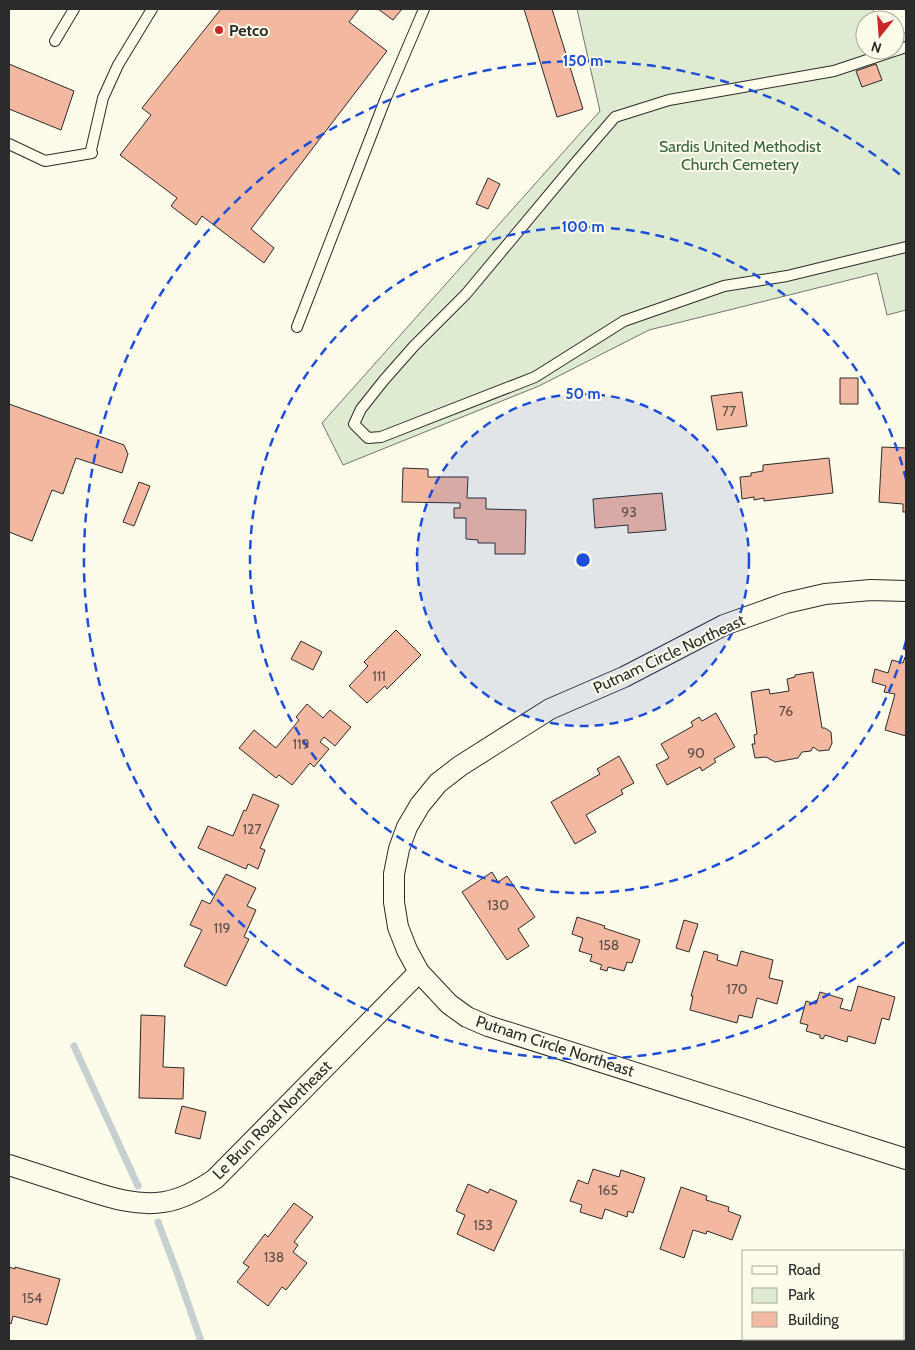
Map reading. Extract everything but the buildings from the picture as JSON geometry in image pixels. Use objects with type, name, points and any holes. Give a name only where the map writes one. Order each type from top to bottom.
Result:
[{"type":"street","name":"Putnam Circle Northeast","points":[[906,591],[871,590],[825,594],[786,603],[724,625],[624,677],[550,709],[460,766],[438,783],[420,805],[407,827],[399,848],[394,874],[394,902],[398,927],[407,950],[419,972],[449,1004],[467,1017],[488,1026],[906,1159]]},
{"type":"street","name":"Le Brun Road Northeast","points":[[9,1165],[114,1199],[146,1204],[181,1198],[198,1190],[215,1179],[419,972]]},
{"type":"lane","points":[[55,41],[74,9]]},
{"type":"lane","points":[[9,144],[45,161],[92,151],[103,98],[118,65],[152,9]]},
{"type":"lane","points":[[297,327],[385,100],[424,9]]},
{"type":"lane","points":[[906,47],[834,71],[669,100],[615,118],[466,294],[414,346],[384,380],[360,409],[354,424],[368,438],[381,437],[535,377],[624,321],[724,286],[787,276],[906,247]]},
{"type":"green space","name":"Sardis United Methodist Church Cemetery","points":[[577,9],[872,9],[855,10],[855,60],[905,60],[906,33],[906,310],[887,315],[877,273],[649,330],[539,386],[343,465],[322,423],[600,111]]},
{"type":"waterway","points":[[74,1046],[138,1186]]},
{"type":"waterway","points":[[158,1222],[201,1341]]},
{"type":"place","name":"Petco","points":[[219,30]]}]
